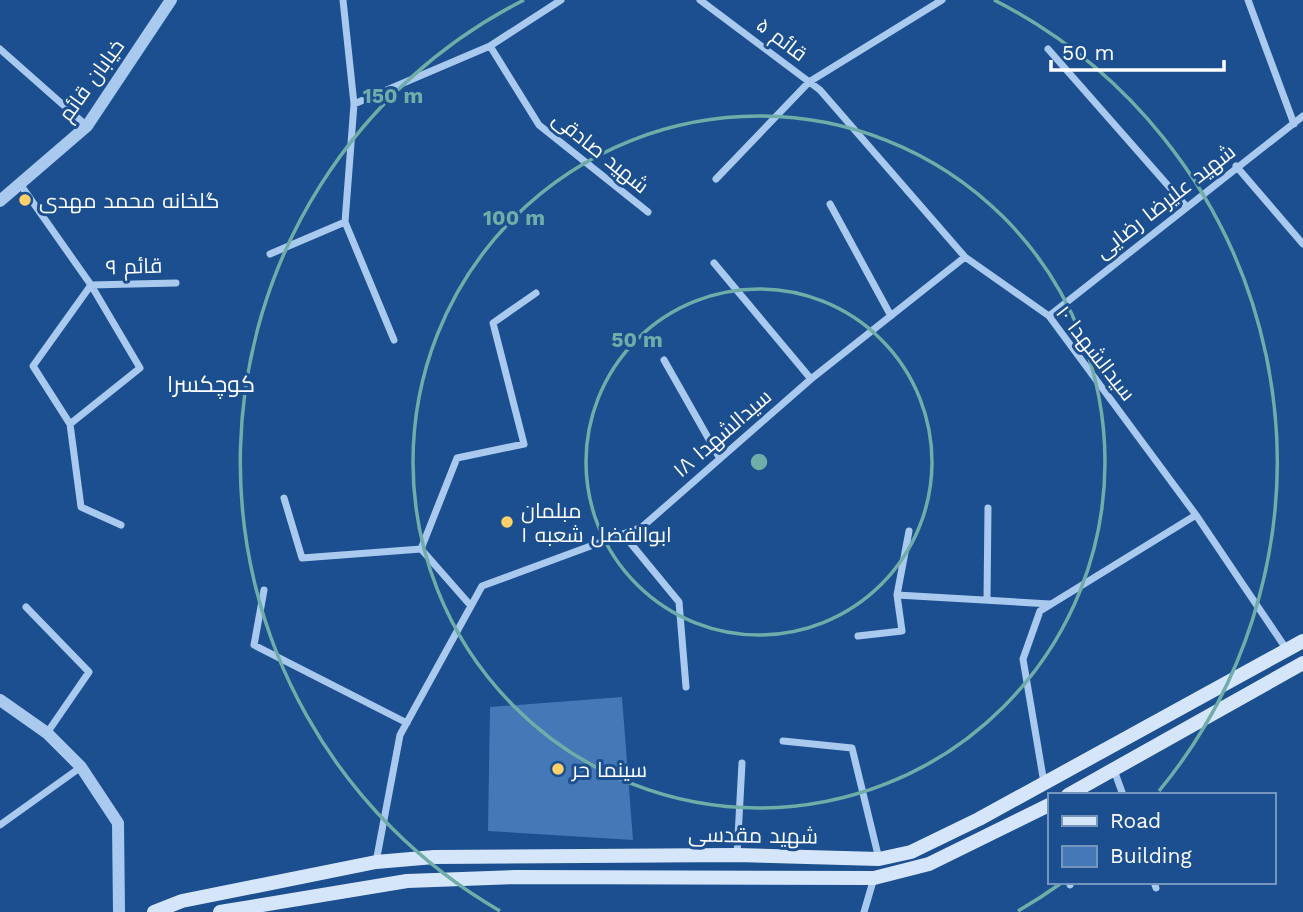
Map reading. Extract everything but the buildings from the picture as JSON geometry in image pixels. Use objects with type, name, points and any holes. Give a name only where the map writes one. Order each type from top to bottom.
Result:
[{"type":"main road","name":"شهید مقدسی","points":[[154,912],[182,901],[376,862],[434,857],[737,855],[879,859],[911,852],[1044,784],[1303,641]]},
{"type":"main road","points":[[1072,793],[1299,666],[1287,650]]},
{"type":"main road","name":"شهید مقدسی","points":[[220,912],[407,881],[515,877],[874,878],[929,864],[1048,805]]},
{"type":"main road","points":[[874,878],[879,859]]},
{"type":"street","name":"خیابان قائم","points":[[0,201],[86,126],[172,0]]},
{"type":"street","points":[[343,0],[354,104],[345,222],[394,340]]},
{"type":"street","points":[[354,104],[489,46],[561,0]]},
{"type":"street","name":"قائم ۵","points":[[700,0],[809,82]]},
{"type":"street","points":[[716,179],[809,82],[942,0]]},
{"type":"street","points":[[1248,0],[1294,124]]},
{"type":"street","name":"شهید صادقی","points":[[489,46],[539,125],[648,212]]},
{"type":"street","points":[[0,49],[86,126]]},
{"type":"street","points":[[1048,49],[1186,206]]},
{"type":"street","name":"سیدالشهدا ۱۰","points":[[809,82],[820,90],[965,257],[1049,316],[1196,515],[1287,650]]},
{"type":"street","name":"شهید علیرضا رضایی","points":[[1049,316],[1236,166],[1303,116]]},
{"type":"street","points":[[1236,166],[1303,244]]},
{"type":"street","name":"قائم ۹","points":[[20,184],[90,285],[176,283]]},
{"type":"street","points":[[830,204],[891,316]]},
{"type":"street","points":[[270,254],[345,222]]},
{"type":"street","name":"سیدالشهدا ۱۸","points":[[376,862],[400,735],[482,586],[642,527],[811,379],[965,257]]},
{"type":"street","points":[[714,263],[811,379]]},
{"type":"street","points":[[70,424],[140,368],[90,285],[33,366],[70,424],[81,507],[121,525]]},
{"type":"street","points":[[421,549],[457,458],[524,444],[494,323],[536,293]]},
{"type":"street","points":[[664,360],[719,457]]},
{"type":"street","points":[[284,498],[302,558],[421,549]]},
{"type":"street","points":[[986,600],[988,508]]},
{"type":"street","points":[[1044,784],[1023,659],[1040,611],[1196,515]]},
{"type":"street","points":[[858,636],[902,632],[897,595],[909,531]]},
{"type":"street","points":[[623,534],[679,602],[686,687]]},
{"type":"street","points":[[421,549],[471,606]]},
{"type":"street","points":[[264,590],[254,645],[407,723]]},
{"type":"street","points":[[897,595],[1051,604]]},
{"type":"street","points":[[26,607],[89,672],[47,733]]},
{"type":"street","points":[[0,700],[47,733],[81,767],[118,822],[119,912]]},
{"type":"street","points":[[783,741],[852,748],[879,859]]},
{"type":"street","points":[[737,855],[742,763]]},
{"type":"street","points":[[0,825],[81,767]]},
{"type":"street","points":[[1114,770],[1122,793]]},
{"type":"street","points":[[864,912],[874,878]]},
{"type":"place","name":"گلخانه محمد مهدی","points":[[25,200]]},
{"type":"place","name":"مبلمان ابوالفضل شعبه ۱","points":[[507,522]]},
{"type":"place","name":"سینما حر","points":[[558,769]]},
{"type":"district","name":"کوچکسرا","points":[[211,384]]}]
